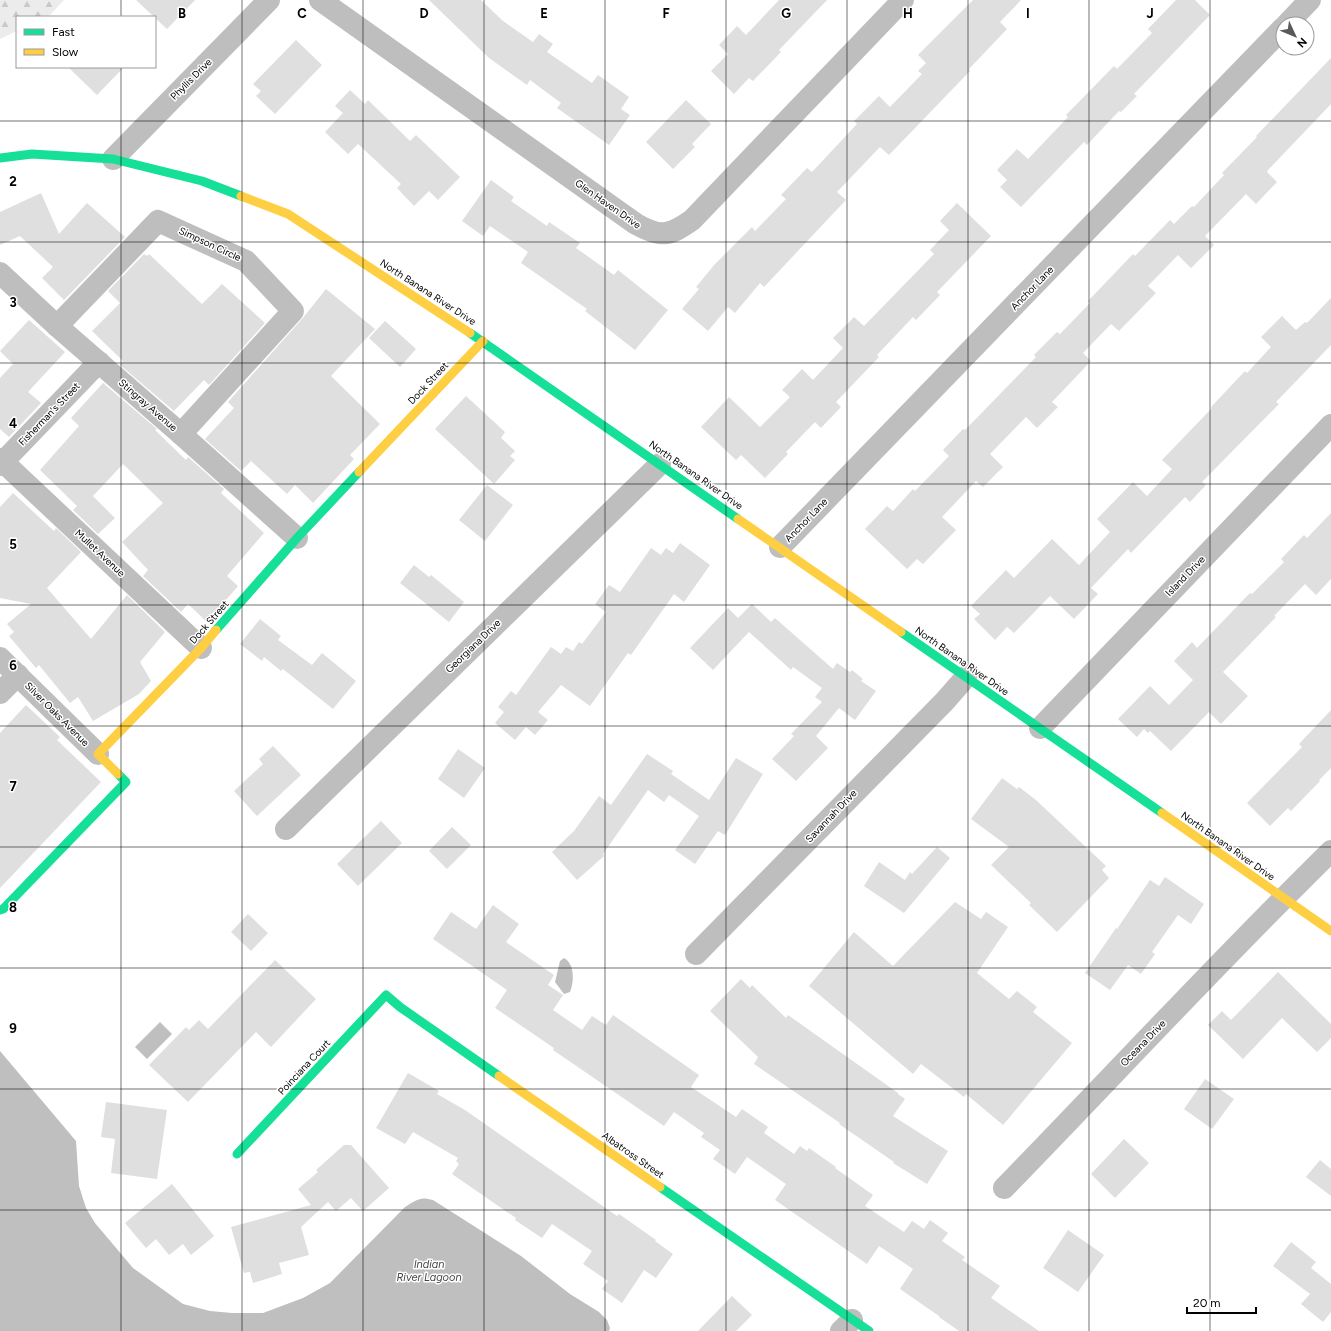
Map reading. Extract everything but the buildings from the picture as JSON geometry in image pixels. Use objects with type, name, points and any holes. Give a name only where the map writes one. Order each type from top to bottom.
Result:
[{"type":"street","name":"Phyllis Drive","points":[[113,159],[270,0]]},
{"type":"street","name":"Glen Haven Drive","points":[[320,0],[636,224],[649,231],[664,234],[677,230],[692,220],[903,0]]},
{"type":"street","points":[[1295,16],[1310,0]]},
{"type":"street","name":"Anchor Lane","points":[[780,547],[1275,36]]},
{"type":"street","name":"North Banana River Drive","points":[[0,158],[32,154],[113,159],[202,181],[288,214],[483,340],[1331,931]]},
{"type":"street","name":"Simpson Circle","points":[[58,326],[158,221],[246,261],[293,311],[181,434]]},
{"type":"street","name":"Stingray Avenue","points":[[0,273],[296,538]]},
{"type":"street","name":"Dock Street","points":[[98,754],[201,648],[296,538],[483,340]]},
{"type":"street","name":"Fisherman's Street","points":[[1,462],[99,362]]},
{"type":"street","name":"Island Drive","points":[[1040,728],[1331,425]]},
{"type":"street","name":"Mullet Avenue","points":[[1,462],[201,648]]},
{"type":"street","name":"Georgiana Drive","points":[[286,829],[660,464]]},
{"type":"street","name":"Silver Oaks Avenue","points":[[0,658],[98,754]]},
{"type":"street","points":[[0,693],[18,675]]},
{"type":"street","name":"Savannah Drive","points":[[696,954],[944,702],[966,677]]},
{"type":"street","points":[[0,910],[3,909],[126,782],[98,754]]},
{"type":"street","name":"Oceana Drive","points":[[1004,1188],[1283,898],[1331,851]]},
{"type":"street","name":"Poinciana Court","points":[[237,1154],[386,995]]},
{"type":"street","name":"Albatross Street","points":[[386,995],[400,1007],[854,1327]]},
{"type":"green space","points":[[0,0],[64,0],[48,16],[16,16],[16,31],[0,39]]},
{"type":"water","points":[[564,958],[570,964],[573,978],[570,992],[564,994],[555,982],[560,961]]},
{"type":"water","points":[[160,1022],[172,1034],[147,1059],[135,1047]]},
{"type":"water","name":"Indian River Lagoon","points":[[0,1051],[76,1141],[79,1186],[86,1208],[95,1223],[133,1268],[183,1304],[210,1311],[263,1313],[303,1298],[330,1283],[405,1207],[415,1201],[425,1198],[433,1200],[521,1256],[570,1294],[599,1312],[607,1320],[610,1328],[609,1331],[0,1331]]},
{"type":"traffic: fast","points":[[0,158],[32,154],[113,159],[202,181],[241,196]]},
{"type":"traffic: fast","points":[[470,333],[738,519]]},
{"type":"traffic: fast","points":[[216,630],[297,538],[359,472]]},
{"type":"traffic: fast","points":[[901,632],[1162,813]]},
{"type":"traffic: fast","points":[[0,910],[3,909],[126,782],[118,774]]},
{"type":"traffic: fast","points":[[237,1154],[386,995],[400,1007],[499,1076]]},
{"type":"traffic: fast","points":[[660,1187],[869,1331]]},
{"type":"traffic: slow","points":[[241,196],[288,214],[470,333]]},
{"type":"traffic: slow","points":[[359,472],[483,341]]},
{"type":"traffic: slow","points":[[738,519],[901,632]]},
{"type":"traffic: slow","points":[[118,774],[98,754],[201,648],[216,630]]},
{"type":"traffic: slow","points":[[1162,813],[1331,931]]},
{"type":"traffic: slow","points":[[499,1076],[660,1187]]}]
